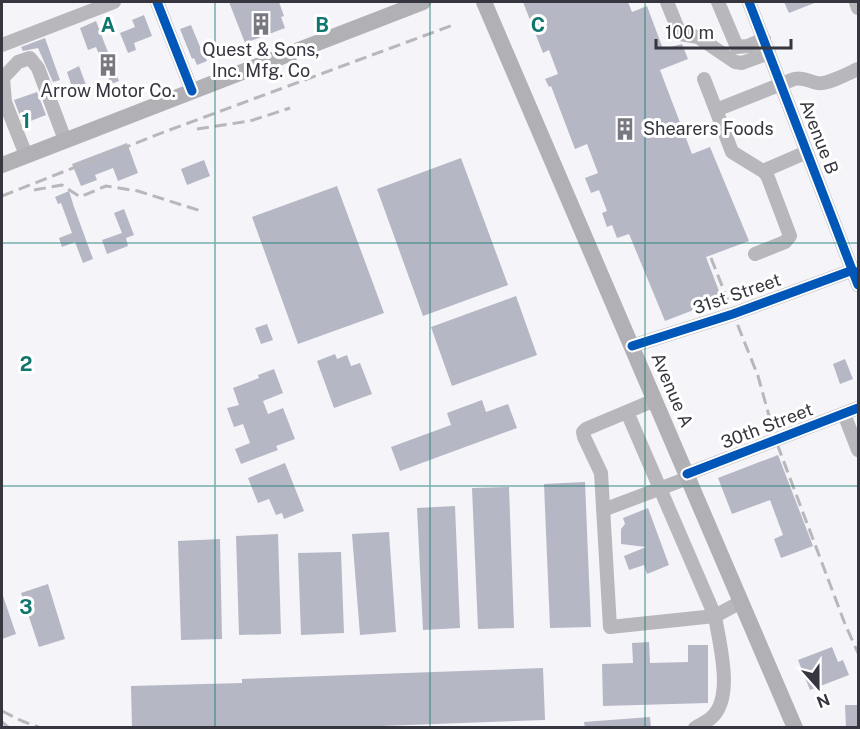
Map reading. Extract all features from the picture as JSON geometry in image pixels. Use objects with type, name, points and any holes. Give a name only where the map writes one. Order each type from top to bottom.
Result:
[{"type":"main road","points":[[2,165],[423,2]]},
{"type":"main road","name":"Avenue A","points":[[484,2],[795,728]]},
{"type":"street","points":[[2,45],[114,2]]},
{"type":"street","points":[[157,2],[192,91]]},
{"type":"street","points":[[667,2],[680,34],[698,37],[731,59],[742,63],[766,46]]},
{"type":"street","points":[[718,2],[734,43],[738,47],[766,46]]},
{"type":"street","name":"Avenue B","points":[[749,2],[807,152],[853,261],[858,285]]},
{"type":"street","points":[[856,2],[858,7]]},
{"type":"street","points":[[26,155],[5,102],[3,78],[18,62],[30,58],[38,68],[65,140]]},
{"type":"street","points":[[716,110],[781,84],[802,78],[824,83],[858,69]]},
{"type":"street","points":[[704,79],[732,152],[767,175],[789,236],[785,242],[755,254]]},
{"type":"street","points":[[763,171],[807,152]]},
{"type":"street","name":"31st Street","points":[[632,346],[733,314],[853,261]]},
{"type":"street","points":[[655,400],[583,432],[601,473],[610,627],[715,616],[741,602]]},
{"type":"street","name":"30th Street","points":[[603,510],[858,408]]},
{"type":"street","points":[[627,412],[715,616],[724,675],[723,700],[713,717],[695,728]]},
{"type":"street","points":[[844,414],[858,450]]},
{"type":"building","name":"Quest & Sons, Inc. Mfg. Co","points":[[229,2],[279,2],[285,28],[245,43]]},
{"type":"building","name":"Shearers Foods","points":[[523,2],[628,2],[632,12],[647,6],[663,49],[682,44],[688,59],[660,70],[692,154],[710,147],[749,241],[706,257],[722,299],[665,321],[629,234],[617,238],[612,225],[607,227],[602,213],[607,211],[599,190],[591,193],[585,178],[598,173],[587,144],[575,149],[551,86],[549,87],[545,79],[558,74],[549,50],[543,53]]},
{"type":"building","points":[[784,2],[817,2],[789,13]]},
{"type":"building","points":[[144,15],[152,36],[134,43],[136,50],[128,53],[120,33],[135,27],[132,20]]},
{"type":"building","name":"Arrow Motor Co.","points":[[96,21],[119,81],[111,84],[96,47],[88,50],[80,28]]},
{"type":"building","points":[[191,25],[207,61],[197,65],[194,58],[192,59],[180,29]]},
{"type":"building","points":[[45,38],[60,80],[53,82],[38,48],[23,51],[21,47]]},
{"type":"building","points":[[79,66],[86,85],[73,90],[67,72]]},
{"type":"building","points":[[37,92],[46,115],[23,124],[14,100]]},
{"type":"building","points":[[127,143],[138,173],[118,181],[113,168],[95,175],[97,180],[81,186],[72,164]]},
{"type":"building","points":[[461,158],[508,285],[423,316],[377,189]]},
{"type":"building","points":[[204,160],[210,176],[187,185],[181,169]]},
{"type":"building","points":[[337,186],[384,313],[298,344],[252,217]]},
{"type":"building","points":[[69,191],[93,259],[83,263],[75,242],[62,247],[59,238],[72,233],[61,203],[58,204],[55,197]]},
{"type":"building","points":[[124,209],[134,235],[126,238],[128,246],[107,254],[102,240],[122,233],[114,213]]},
{"type":"building","points":[[516,296],[537,355],[452,386],[431,327]]},
{"type":"building","points":[[267,324],[273,340],[261,344],[255,328]]},
{"type":"building","points":[[335,354],[337,359],[347,355],[351,366],[360,363],[372,394],[334,408],[317,361]]},
{"type":"building","points":[[845,359],[853,379],[840,384],[833,364]]},
{"type":"building","points":[[274,369],[283,393],[263,401],[268,414],[283,408],[295,439],[276,446],[278,450],[241,464],[235,449],[250,443],[243,424],[234,427],[227,408],[239,405],[233,388],[259,378],[258,375]]},
{"type":"building","points":[[482,400],[486,412],[508,404],[517,428],[400,471],[391,447],[451,425],[447,413]]},
{"type":"building","points":[[778,455],[813,546],[781,558],[774,539],[783,535],[770,500],[732,514],[718,478]]},
{"type":"building","points":[[285,463],[304,511],[284,519],[282,513],[276,515],[269,499],[258,503],[248,478]]},
{"type":"building","points":[[585,482],[591,627],[550,628],[544,484]]},
{"type":"building","points":[[509,487],[514,628],[478,629],[472,488]]},
{"type":"building","points":[[455,506],[460,628],[423,630],[417,508]]},
{"type":"building","points":[[648,508],[669,565],[647,574],[644,565],[629,570],[624,556],[646,547],[621,544],[621,529],[625,524],[623,518]]},
{"type":"building","points":[[389,532],[396,632],[360,635],[352,534]]},
{"type":"building","points":[[278,534],[281,634],[239,635],[236,536]]},
{"type":"building","points":[[220,539],[222,639],[181,640],[178,541]]},
{"type":"building","points":[[341,552],[344,633],[301,635],[298,553]]},
{"type":"building","points":[[48,584],[65,639],[39,647],[21,593]]},
{"type":"building","points":[[2,596],[16,634],[2,639]]},
{"type":"building","points":[[649,642],[650,663],[688,662],[688,645],[708,645],[708,703],[603,706],[602,664],[633,663],[632,643]]},
{"type":"building","points":[[832,647],[838,662],[843,660],[849,675],[810,690],[798,660]]},
{"type":"building","points":[[543,668],[545,720],[327,728],[244,728],[244,726],[132,728],[131,686],[242,683],[242,679]]},
{"type":"building","points":[[845,705],[858,705],[858,728],[846,728]]},
{"type":"building","points":[[650,717],[651,728],[585,728],[584,722]]},
{"type":"railway","points":[[2,196],[164,132],[453,25]]},
{"type":"railway","points":[[197,129],[250,121],[290,108]]},
{"type":"railway","points":[[34,190],[62,185],[80,197],[106,186],[138,191],[201,211]]},
{"type":"railway","points":[[711,258],[758,376],[776,441],[858,653]]},
{"type":"railway","points":[[2,711],[41,728]]},
{"type":"railway","points":[[2,722],[9,728]]},
{"type":"cycle path","points":[[157,2],[192,91]]},
{"type":"cycle path","points":[[749,2],[858,285]]},
{"type":"cycle path","points":[[632,346],[733,314],[853,270]]},
{"type":"cycle path","points":[[687,474],[858,408]]},
{"type":"place","name":"Quest & Sons, Inc. Mfg. Co","points":[[261,24]]},
{"type":"place","name":"Arrow Motor Co.","points":[[108,65]]},
{"type":"place","name":"Shearers Foods","points":[[625,129]]}]
